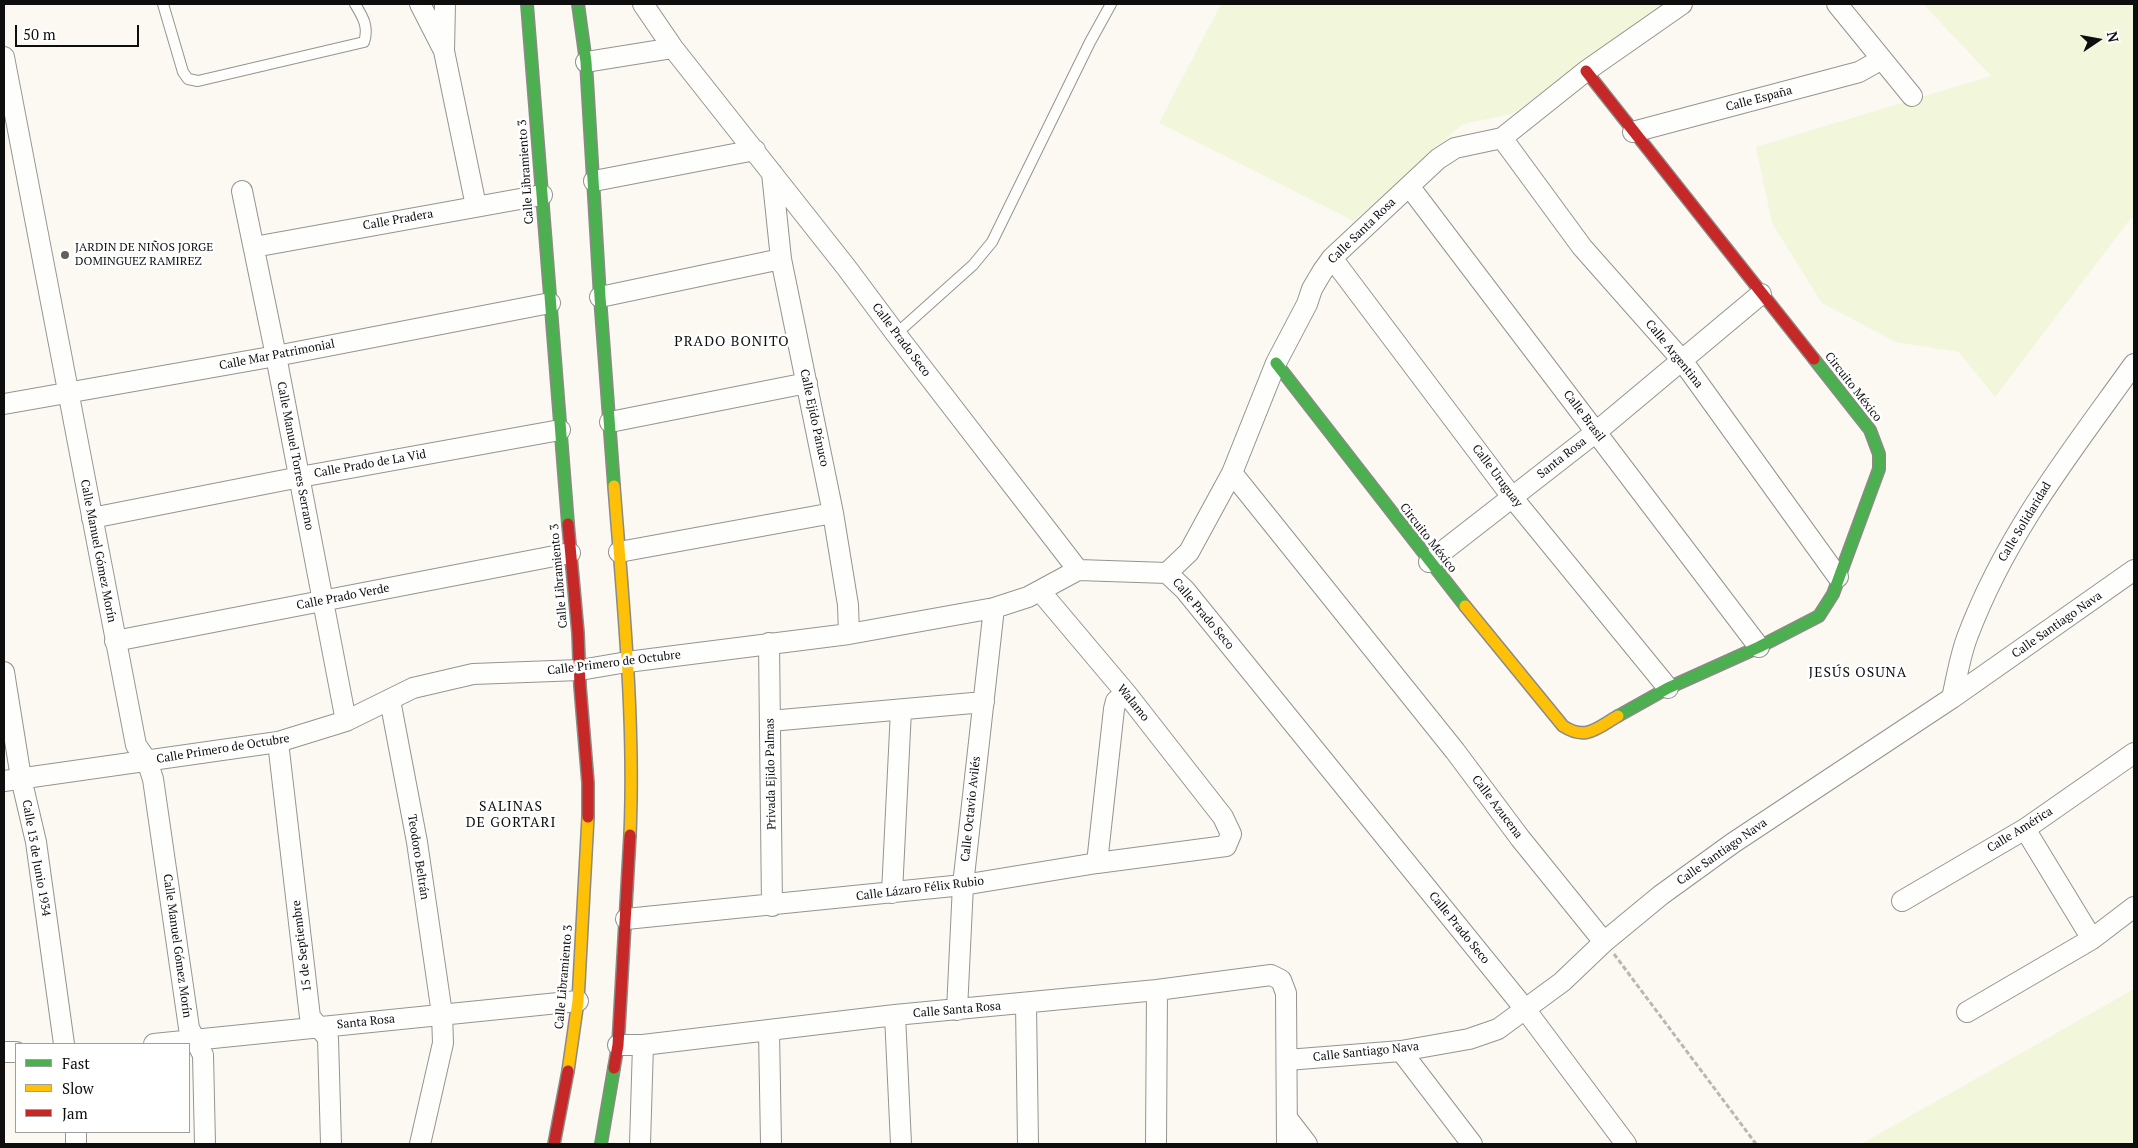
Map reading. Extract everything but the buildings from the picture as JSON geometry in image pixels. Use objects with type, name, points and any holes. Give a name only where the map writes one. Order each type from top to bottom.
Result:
[{"type":"street","points":[[420,4],[444,51]]},
{"type":"street","points":[[445,4],[444,51],[476,206]]},
{"type":"street","points":[[578,4],[586,62],[600,297],[627,662],[631,805],[618,1045],[601,1144]]},
{"type":"street","name":"Calle Prado Seco","points":[[642,4],[673,48],[755,150],[1078,570],[1168,573],[1185,590],[1525,1009],[1626,1144]]},
{"type":"street","name":"Calle Santa Rosa","points":[[1168,573],[1189,552],[1232,473],[1276,363],[1307,304],[1312,289],[1332,258],[1438,159],[1455,148],[1502,138],[1586,70],[1682,4]]},
{"type":"street","points":[[1837,4],[1912,96]]},
{"type":"street","name":"Calle Libramiento 3","points":[[527,8],[588,783],[588,828],[578,1001],[568,1070],[554,1144]]},
{"type":"street","points":[[586,62],[673,48]]},
{"type":"street","name":"Calle Manuel Gómez Morín","points":[[4,57],[136,745],[147,760],[153,778],[189,1028],[203,1054],[204,1144]]},
{"type":"street","name":"Calle España","points":[[1633,132],[1859,72],[1882,59]]},
{"type":"street","name":"Circuito México","points":[[1276,363],[1429,562],[1563,726],[1575,734],[1587,733],[1668,688],[1759,648],[1819,616],[1833,594],[1879,469],[1876,444],[1870,430],[1633,132],[1586,70]]},
{"type":"street","name":"Calle Argentina","points":[[1502,138],[1582,247],[1681,359],[1838,577]]},
{"type":"street","points":[[594,181],[755,150]]},
{"type":"street","name":"Calle Ejido Pánuco","points":[[772,172],[781,259],[833,513],[848,605],[849,634]]},
{"type":"street","name":"Calle Brasil","points":[[1409,186],[1759,648]]},
{"type":"street","name":"Calle Manuel Torres Serrano","points":[[242,191],[300,477],[346,722]]},
{"type":"street","name":"Calle Pradera","points":[[254,247],[542,195]]},
{"type":"street","name":"Calle Uruguay","points":[[1332,258],[1512,497],[1668,688]]},
{"type":"street","points":[[600,297],[781,259]]},
{"type":"street","name":"Santa Rosa","points":[[1429,562],[1596,432],[1761,294]]},
{"type":"street","name":"Calle Mar Patrimonial","points":[[4,404],[276,356],[550,303]]},
{"type":"street","name":"Calle Solidaridad","points":[[1952,698],[1968,636],[2002,558],[2025,518],[2134,364]]},
{"type":"street","points":[[610,422],[806,382]]},
{"type":"street","name":"Calle Prado de La Vid","points":[[92,518],[300,477],[560,430]]},
{"type":"street","name":"Calle Azucena","points":[[1232,473],[1455,751],[1520,838],[1604,942]]},
{"type":"street","points":[[619,552],[833,513]]},
{"type":"street","name":"Calle Prado Verde","points":[[115,640],[570,553]]},
{"type":"street","name":"Calle Primero de Octubre","points":[[12,779],[278,742],[346,722],[413,688],[473,674],[580,670],[627,662],[849,634],[994,608],[1040,591],[1078,570]]},
{"type":"street","name":"Calle Santiago Nava","points":[[1287,1060],[1401,1051],[1469,1038],[1498,1029],[1562,982],[1604,942],[1661,895],[1733,843],[1952,698],[2134,570]]},
{"type":"street","name":"Walamo","points":[[1040,591],[1126,693],[1223,817],[1231,834],[1226,846],[1212,848]]},
{"type":"street","name":"Calle Octavio Avilés","points":[[957,1010],[963,885],[994,608]]},
{"type":"street","name":"Privada Ejido Palmas","points":[[769,643],[772,906]]},
{"type":"street","name":"Calle 13 de Junio 1934","points":[[4,672],[12,779],[36,842],[64,1043]]},
{"type":"street","points":[[1097,863],[1114,709],[1116,702],[1126,693]]},
{"type":"street","name":"Teodoro Beltrán","points":[[390,700],[417,842],[442,1014],[443,1043],[420,1144]]},
{"type":"street","points":[[770,721],[984,702]]},
{"type":"street","points":[[892,893],[901,710]]},
{"type":"street","name":"15 de Septiembre","points":[[278,742],[310,1017],[328,1038],[331,1144]]},
{"type":"street","name":"Calle América","points":[[1902,901],[2025,829],[2134,753]]},
{"type":"street","points":[[2025,829],[2092,938]]},
{"type":"street","name":"Calle Lázaro Félix Rubio","points":[[626,919],[772,906],[963,885],[1097,863],[1212,848]]},
{"type":"street","points":[[1967,1012],[2092,938],[2134,907]]},
{"type":"street","name":"Calle Santa Rosa","points":[[618,1045],[642,1045],[895,1015],[1157,990],[1271,975],[1281,980],[1286,993],[1287,1060]]},
{"type":"street","points":[[1156,1144],[1157,990]]},
{"type":"street","name":"Santa Rosa","points":[[164,1043],[578,1001]]},
{"type":"street","points":[[1026,1004],[1028,1144]]},
{"type":"street","points":[[895,1015],[900,1144]]},
{"type":"street","points":[[769,1031],[771,1144]]},
{"type":"street","points":[[640,1144],[642,1045]]},
{"type":"street","points":[[1401,1051],[1472,1144]]},
{"type":"street","points":[[1287,1060],[1287,1144]]},
{"type":"street","points":[[1287,1118],[1307,1144]]},
{"type":"lane","points":[[163,4],[183,72],[188,79],[198,82],[364,42],[367,32],[365,20],[355,4]]},
{"type":"lane","points":[[896,334],[973,265],[992,242],[1090,42],[1111,4]]},
{"type":"path","points":[[1604,942],[1756,1144]]},
{"type":"green space","points":[[1221,4],[1664,4],[1512,114],[1463,124],[1354,221],[1159,123]]},
{"type":"green space","points":[[1923,4],[2134,4],[2134,219],[2131,218],[1995,397],[1959,352],[1896,342],[1822,303],[1772,223],[1756,147],[1991,76]]},
{"type":"green space","points":[[2134,989],[2134,1144],[1861,1144]]},
{"type":"traffic: fast","points":[[527,4],[568,524]]},
{"type":"traffic: fast","points":[[578,4],[586,62],[600,297],[614,486]]},
{"type":"traffic: fast","points":[[1618,716],[1668,688],[1759,647],[1819,616],[1833,594],[1879,469],[1879,454],[1870,430],[1814,359]]},
{"type":"traffic: fast","points":[[1276,363],[1465,606]]},
{"type":"traffic: fast","points":[[601,1144],[614,1068]]},
{"type":"traffic: slow","points":[[614,486],[630,704],[630,835]]},
{"type":"traffic: slow","points":[[1465,606],[1563,726],[1585,733],[1618,716]]},
{"type":"traffic: slow","points":[[568,1071],[578,1001],[588,817]]},
{"type":"traffic: jam","points":[[1586,71],[1814,359]]},
{"type":"traffic: jam","points":[[568,524],[578,633],[580,686],[588,783],[588,817]]},
{"type":"traffic: jam","points":[[614,1068],[618,1045],[630,835]]},
{"type":"traffic: jam","points":[[554,1144],[568,1071]]},
{"type":"place","name":"JARDIN DE NIÑOS JORGE DOMINGUEZ RAMIREZ","points":[[65,255]]},
{"type":"district","name":"PRADO BONITO","points":[[732,342]]},
{"type":"district","name":"JESÚS OSUNA","points":[[1858,673]]},
{"type":"district","name":"SALINAS DE GORTARI","points":[[511,816]]}]
